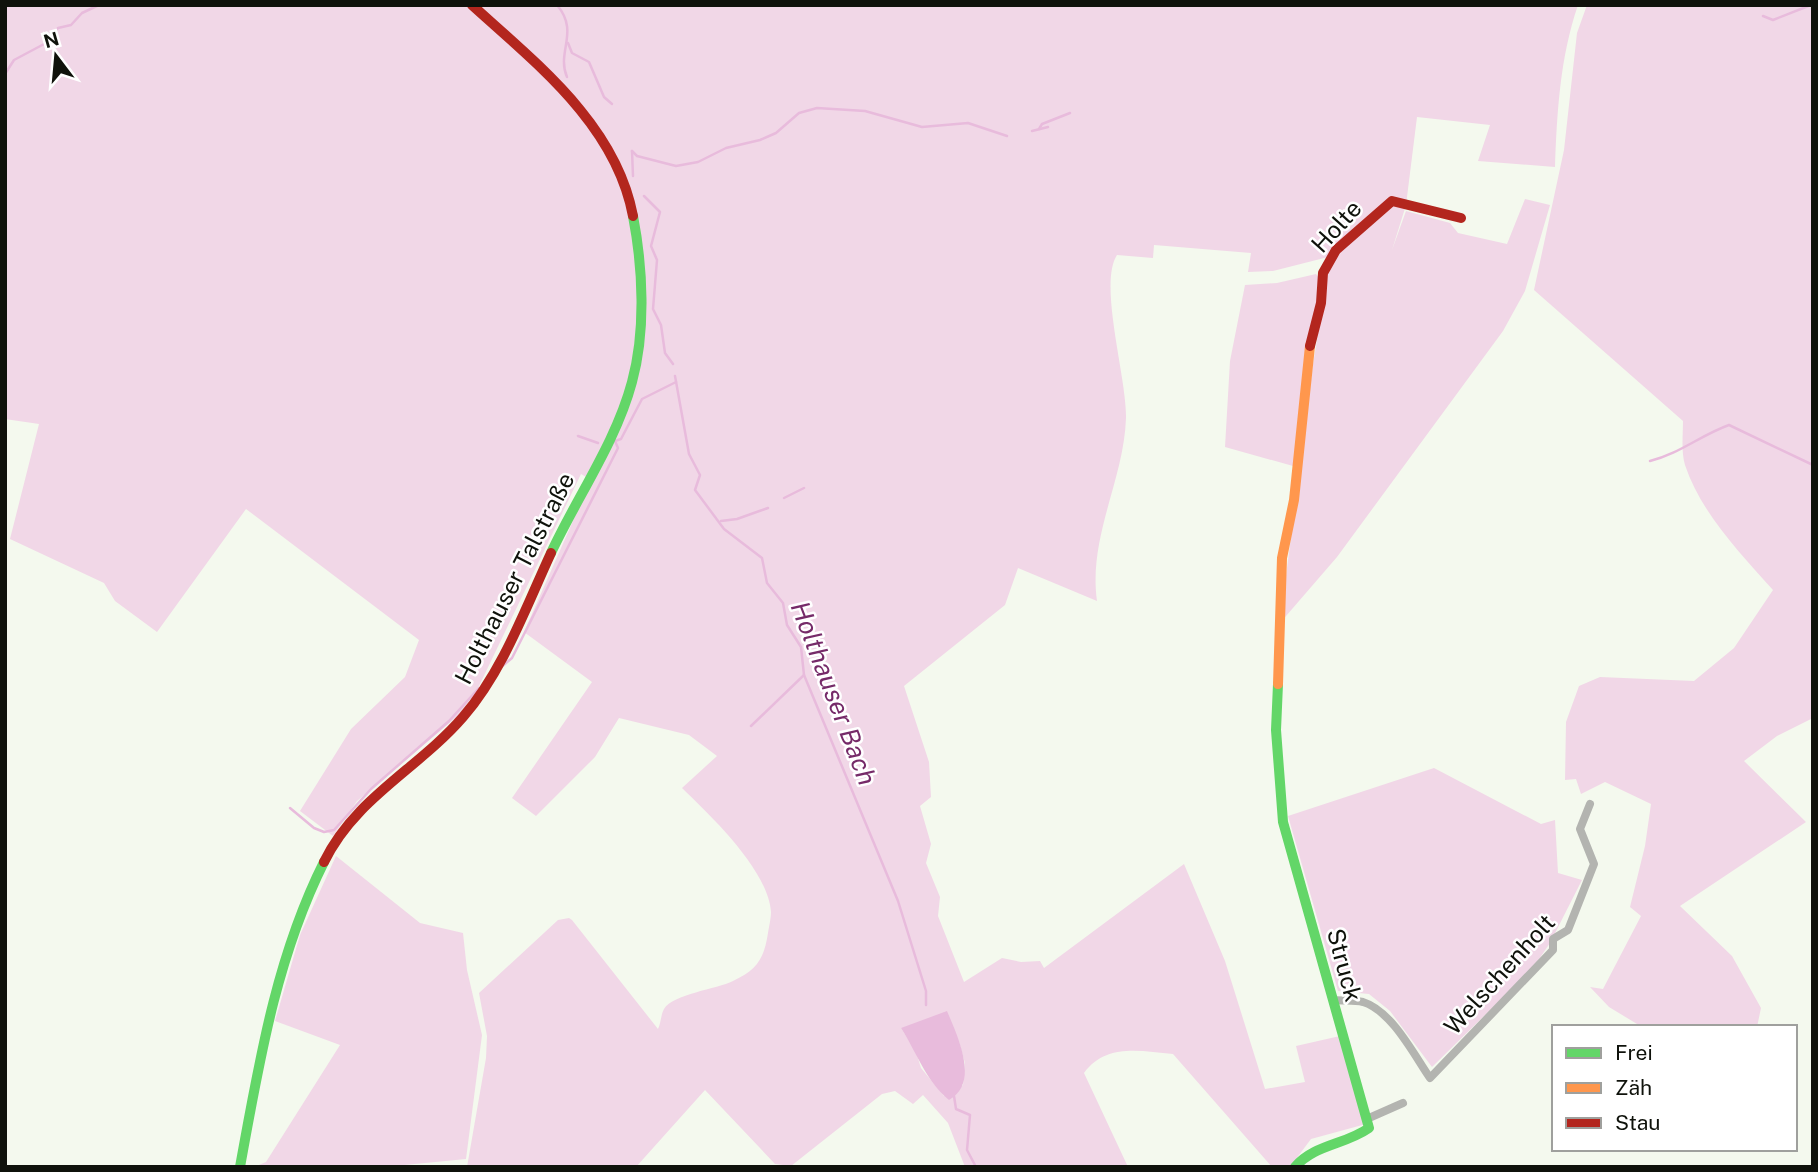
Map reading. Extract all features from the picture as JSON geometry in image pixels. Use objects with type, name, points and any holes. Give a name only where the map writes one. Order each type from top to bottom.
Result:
[{"type":"street","name":"Holthauser Talstraße","points":[[240,1167],[279,984],[300,918],[328,857],[359,810],[450,730],[476,701],[610,432],[635,370],[638,255],[634,208],[624,179],[580,108],[472,5]]},
{"type":"street","name":"Holte","points":[[1323,273],[1336,250],[1392,201],[1461,218]]},
{"type":"street","name":"Struck","points":[[1323,273],[1321,303],[1311,337],[1294,499],[1282,558],[1276,730],[1283,821],[1369,1118]]},
{"type":"street","name":"Welschenholt","points":[[1335,1000],[1362,1002],[1375,1008],[1412,1048],[1430,1078],[1553,950],[1553,939],[1568,930],[1594,864],[1580,829],[1590,804]]},
{"type":"street","points":[[1295,1167],[1302,1156],[1324,1144],[1361,1136],[1369,1128],[1369,1118],[1403,1103]]},
{"type":"shaded area","points":[[5,5],[1578,5],[1563,65],[1555,167],[1478,161],[1490,125],[1417,117],[1406,205],[1392,250],[1406,211],[1450,223],[1458,233],[1507,244],[1525,199],[1550,205],[1525,291],[1503,331],[1337,557],[1280,623],[1313,364],[1330,262],[1340,254],[1273,271],[1248,272],[1251,253],[1154,245],[1153,258],[1117,255],[1112,269],[1112,309],[1126,418],[1124,441],[1097,554],[1097,601],[1018,568],[1005,605],[904,686],[929,762],[931,797],[920,806],[931,844],[926,863],[940,897],[938,916],[964,982],[1002,958],[1021,962],[1040,961],[1044,968],[1184,864],[1225,961],[1265,1089],[1305,1082],[1296,1046],[1340,1036],[1366,1124],[1311,1139],[1290,1167],[1272,1167],[1173,1054],[1124,1051],[1103,1057],[1084,1073],[1128,1167],[965,1167],[948,1123],[923,1095],[913,1104],[895,1091],[882,1094],[791,1166],[775,1164],[705,1090],[636,1167],[467,1167],[486,1058],[487,1036],[479,993],[558,920],[572,920],[658,1029],[663,1011],[676,999],[726,984],[754,968],[764,950],[768,933],[771,912],[768,896],[760,879],[736,845],[682,788],[717,756],[689,735],[619,718],[595,757],[536,816],[512,798],[592,682],[524,632],[591,480],[581,474],[479,686],[459,715],[357,801],[333,836],[300,811],[351,729],[405,677],[419,640],[246,509],[157,632],[115,601],[104,583],[10,539],[39,424],[5,419]],"holes":[[[901,1028],[959,1042],[965,1063],[963,1085],[944,1096],[921,1068],[916,1052]]]},
{"type":"shaded area","points":[[1587,5],[1813,5],[1813,718],[1777,736],[1744,761],[1806,822],[1680,906],[1732,956],[1761,1008],[1757,1025],[1639,1025],[1609,1007],[1590,987],[1603,989],[1641,916],[1630,907],[1645,846],[1651,804],[1605,782],[1581,794],[1576,779],[1565,780],[1566,722],[1579,686],[1600,677],[1694,681],[1734,648],[1773,590],[1723,532],[1701,500],[1685,465],[1683,421],[1534,290],[1564,150],[1577,33]]},
{"type":"shaded area","points":[[1316,274],[1320,279],[1293,466],[1225,447],[1230,361],[1245,285],[1277,283]]},
{"type":"shaded area","points":[[1434,768],[1541,824],[1555,820],[1558,873],[1582,880],[1550,943],[1533,968],[1432,1067],[1390,1011],[1369,994],[1338,991],[1288,816]]},
{"type":"shaded area","points":[[336,856],[420,923],[463,933],[467,970],[482,1035],[466,1159],[384,1167],[254,1167],[266,1162],[340,1045],[275,1021],[300,935]]},
{"type":"shaded area","points":[[947,1011],[961,1046],[965,1071],[963,1083],[949,1100],[928,1075],[901,1028]]},
{"type":"waterway","points":[[5,74],[14,60],[46,43],[58,28],[71,25],[82,13],[99,5]]},
{"type":"waterway","name":"Holthauser Bach","points":[[557,5],[567,24],[564,59],[567,77]]},
{"type":"waterway","points":[[1763,16],[1773,20],[1811,5]]},
{"type":"waterway","points":[[568,43],[572,53],[589,62],[604,97],[612,104]]},
{"type":"waterway","points":[[632,151],[637,156],[676,166],[698,162],[726,148],[760,140],[776,133],[799,113],[817,108],[865,111],[922,127],[968,123],[1007,136]]},
{"type":"waterway","points":[[1039,129],[1042,124],[1070,113]]},
{"type":"waterway","points":[[1032,131],[1048,127]]},
{"type":"waterway","name":"Holthauser Bach","points":[[632,151],[633,176]]},
{"type":"waterway","name":"Holthauser Bach","points":[[644,196],[660,212],[651,246],[657,260],[653,309],[661,325],[665,353],[673,364]]},
{"type":"waterway","name":"Holthauser Bach","points":[[675,376],[689,454],[700,475],[695,490],[724,529],[762,558],[767,583],[783,603],[787,625],[801,647],[804,675],[898,901],[926,991],[926,1005]]},
{"type":"waterway","points":[[499,669],[512,658],[618,448],[615,441],[621,439],[642,399],[676,382]]},
{"type":"waterway","points":[[1650,461],[1671,454],[1729,425],[1813,465]]},
{"type":"waterway","points":[[578,436],[598,443]]},
{"type":"waterway","points":[[784,498],[804,488]]},
{"type":"waterway","points":[[721,521],[737,519],[768,508]]},
{"type":"waterway","points":[[751,726],[804,675]]},
{"type":"waterway","points":[[290,808],[314,828],[324,832],[334,830],[371,789],[449,721],[479,688]]},
{"type":"waterway","name":"Holthauser Bach","points":[[954,1096],[956,1109],[970,1115],[967,1150],[976,1167]]},
{"type":"traffic: fast","points":[[551,553],[606,448],[632,382],[639,342],[642,299],[633,216]]},
{"type":"traffic: fast","points":[[1278,684],[1276,730],[1283,822],[1369,1128],[1321,1149],[1295,1167]]},
{"type":"traffic: fast","points":[[240,1167],[262,1050],[281,973],[307,898],[324,862]]},
{"type":"traffic: slow","points":[[1278,684],[1282,558],[1294,500],[1310,346]]},
{"type":"traffic: jam","points":[[472,5],[547,74],[592,125],[610,153],[624,183],[633,216]]},
{"type":"traffic: jam","points":[[1310,346],[1321,303],[1323,273],[1336,250],[1392,201],[1461,218]]},
{"type":"traffic: jam","points":[[324,862],[352,820],[445,736],[477,699],[513,638],[551,553]]}]
